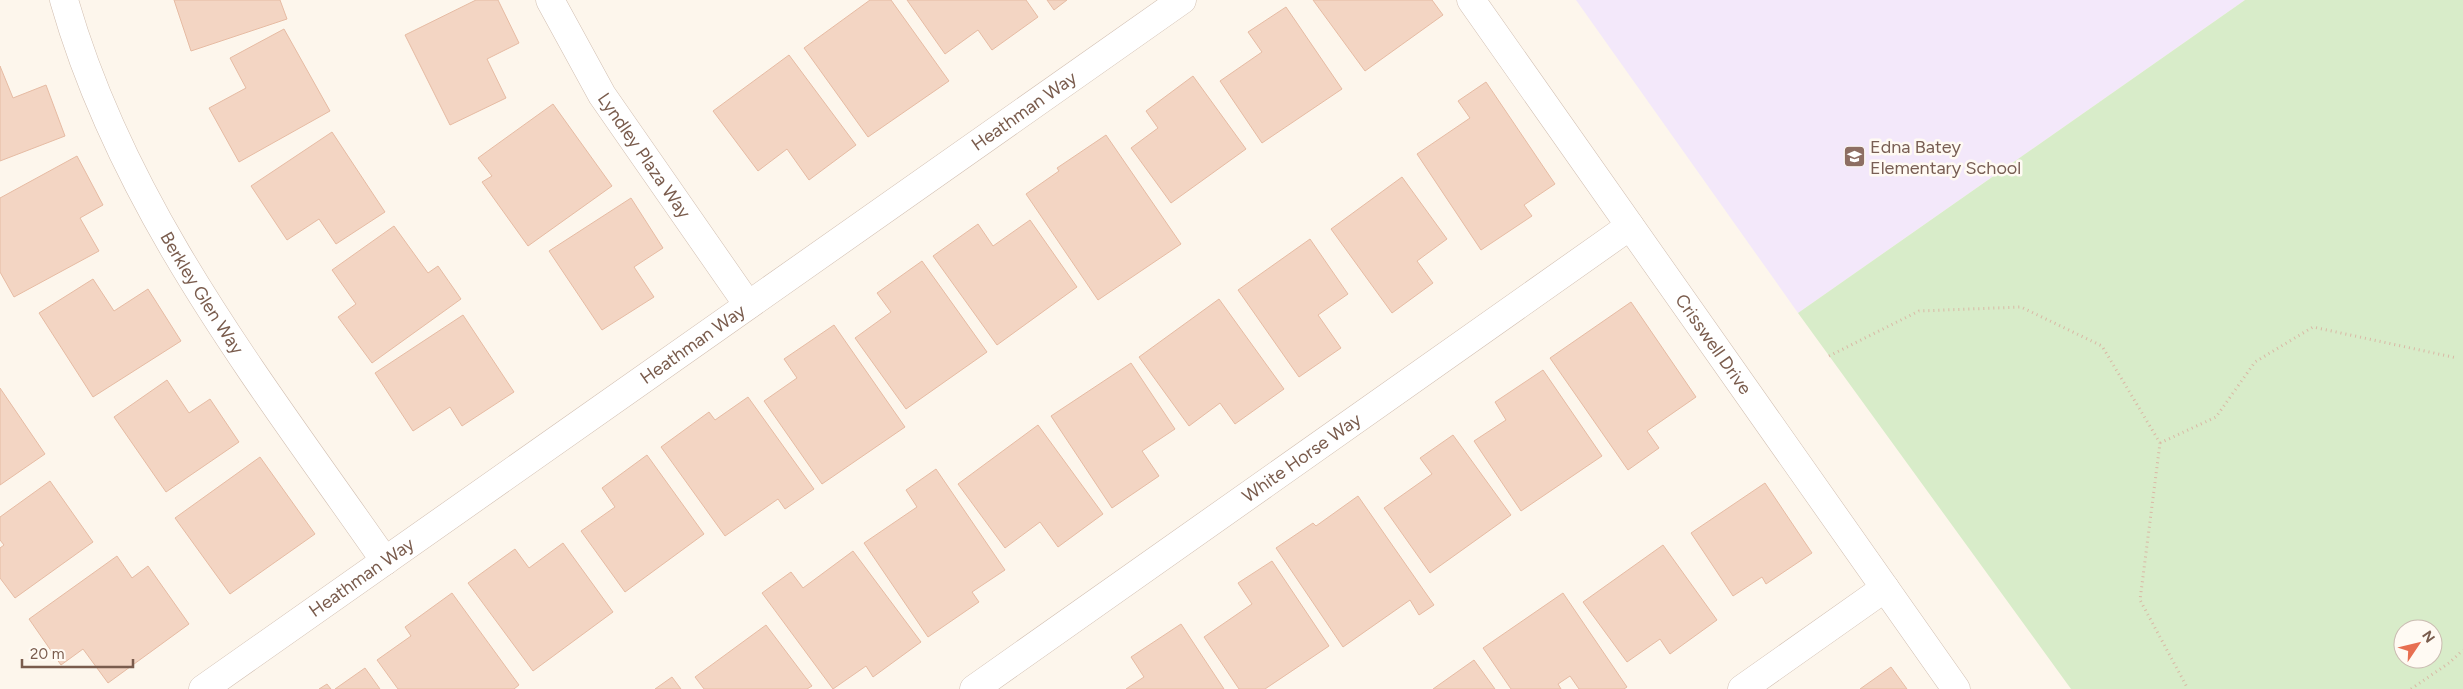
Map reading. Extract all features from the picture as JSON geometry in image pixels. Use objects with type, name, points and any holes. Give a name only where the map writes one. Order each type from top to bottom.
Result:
[{"type":"street","name":"Berkley Glen Way","points":[[64,0],[74,33],[112,130],[158,223],[212,311],[385,560]]},
{"type":"street","name":"Lyndley Plaza Way","points":[[550,0],[602,95],[748,305]]},
{"type":"street","name":"Heathman Way","points":[[203,689],[1182,0]]},
{"type":"street","name":"Crisswell Drive","points":[[1471,0],[1956,689]]},
{"type":"street","name":"White Horse Way","points":[[974,689],[1630,226]]},
{"type":"street","points":[[1742,689],[1885,588]]},
{"type":"path","points":[[1829,356],[1919,311],[2021,308],[2102,346],[2160,443],[2140,600],[2185,688],[2188,689]]},
{"type":"path","points":[[2160,443],[2216,417],[2255,362],[2313,327],[2457,358]]},
{"type":"path","points":[[2411,689],[2463,650]]},
{"type":"shaded area","name":"Edna Batey Elementary School","points":[[1576,0],[2245,0],[1798,313]]},
{"type":"green space","points":[[2245,0],[2463,0],[2463,689],[2071,689],[1798,313]]},
{"type":"building","points":[[174,0],[280,0],[287,19],[191,51]]},
{"type":"building","points":[[476,0],[498,0],[519,43],[487,59],[506,98],[450,125],[405,35]]},
{"type":"building","points":[[870,0],[891,0],[949,81],[868,137],[804,48]]},
{"type":"building","points":[[907,0],[1026,0],[1038,17],[992,50],[978,30],[945,54]]},
{"type":"building","points":[[1047,0],[1067,0],[1054,10]]},
{"type":"building","points":[[1313,0],[1432,0],[1443,15],[1365,71]]},
{"type":"building","points":[[1286,7],[1342,89],[1262,143],[1220,81],[1262,52],[1248,32]]},
{"type":"building","points":[[284,29],[330,111],[239,162],[209,108],[246,88],[230,58]]},
{"type":"building","points":[[789,55],[856,145],[809,180],[787,149],[758,171],[713,111]]},
{"type":"building","points":[[0,66],[13,98],[46,85],[65,136],[0,161]]},
{"type":"building","points":[[1193,76],[1246,149],[1171,203],[1131,148],[1158,128],[1146,111]]},
{"type":"building","points":[[1486,82],[1555,184],[1524,205],[1532,216],[1481,250],[1417,154],[1470,118],[1458,101]]},
{"type":"building","points":[[553,104],[612,186],[528,246],[482,182],[492,176],[478,158]]},
{"type":"building","points":[[332,132],[385,212],[336,244],[319,219],[287,240],[251,186]]},
{"type":"building","points":[[1106,135],[1181,244],[1098,300],[1026,194],[1059,171],[1057,168]]},
{"type":"building","points":[[77,156],[103,205],[80,218],[99,251],[14,297],[0,272],[0,198]]},
{"type":"building","points":[[1402,177],[1447,239],[1417,261],[1433,283],[1392,313],[1331,229]]},
{"type":"building","points":[[631,198],[663,248],[634,267],[654,297],[602,330],[549,251]]},
{"type":"building","points":[[1030,220],[1077,287],[997,345],[933,256],[978,224],[993,246]]},
{"type":"building","points":[[394,226],[428,273],[438,266],[461,299],[372,363],[338,317],[356,304],[332,270]]},
{"type":"building","points":[[1310,239],[1348,294],[1318,315],[1341,348],[1299,377],[1238,290]]},
{"type":"building","points":[[922,261],[987,352],[906,409],[855,338],[891,312],[877,293]]},
{"type":"building","points":[[93,279],[114,311],[148,289],[181,341],[93,397],[39,313]]},
{"type":"building","points":[[1219,299],[1284,389],[1235,424],[1220,403],[1189,426],[1139,357]]},
{"type":"building","points":[[1631,302],[1696,397],[1647,431],[1659,448],[1628,470],[1550,358]]},
{"type":"building","points":[[463,315],[514,392],[462,426],[450,407],[413,431],[375,373]]},
{"type":"building","points":[[834,325],[905,427],[822,484],[764,401],[797,378],[784,359]]},
{"type":"building","points":[[1131,363],[1175,429],[1142,451],[1159,476],[1112,508],[1051,416]]},
{"type":"building","points":[[1543,370],[1602,456],[1521,511],[1474,441],[1506,420],[1495,402]]},
{"type":"building","points":[[167,380],[189,413],[210,399],[239,442],[166,492],[114,417]]},
{"type":"building","points":[[0,388],[45,454],[0,485]]},
{"type":"building","points":[[748,397],[814,489],[785,509],[778,499],[725,536],[661,447],[709,412],[715,420]]},
{"type":"building","points":[[1038,425],[1103,514],[1058,547],[1040,522],[1005,548],[958,484]]},
{"type":"building","points":[[1453,435],[1511,515],[1430,573],[1384,508],[1432,474],[1420,458]]},
{"type":"building","points":[[647,455],[704,534],[625,592],[581,531],[615,507],[602,488]]},
{"type":"building","points":[[260,457],[315,534],[230,594],[175,518]]},
{"type":"building","points":[[936,469],[1005,570],[972,592],[979,602],[928,637],[864,543],[917,507],[906,490]]},
{"type":"building","points":[[50,481],[93,542],[15,598],[0,578],[0,548],[4,545],[0,540],[0,517]]},
{"type":"building","points":[[1765,483],[1812,553],[1766,584],[1762,577],[1733,596],[1691,533]]},
{"type":"building","points":[[1358,496],[1434,605],[1419,615],[1410,600],[1343,647],[1276,548],[1313,523],[1316,526]]},
{"type":"building","points":[[563,543],[613,612],[533,671],[468,583],[515,549],[529,568]]},
{"type":"building","points":[[1663,545],[1717,620],[1670,654],[1660,639],[1627,662],[1583,602]]},
{"type":"building","points":[[853,551],[921,642],[873,677],[866,666],[833,689],[762,593],[791,572],[803,588]]},
{"type":"building","points":[[117,556],[132,578],[148,566],[189,624],[108,683],[83,649],[61,665],[29,619]]},
{"type":"building","points":[[1272,561],[1329,646],[1265,689],[1239,689],[1204,637],[1252,604],[1238,583]]},
{"type":"building","points":[[452,593],[519,685],[514,689],[398,689],[377,660],[411,636],[405,627]]},
{"type":"building","points":[[1563,593],[1627,687],[1624,689],[1579,689],[1570,676],[1558,684],[1561,689],[1511,689],[1483,648]]},
{"type":"building","points":[[1181,624],[1224,689],[1126,689],[1144,677],[1131,657]]},
{"type":"building","points":[[766,625],[812,686],[807,689],[704,689],[695,677]]},
{"type":"building","points":[[1474,660],[1495,689],[1433,689]]},
{"type":"building","points":[[1891,667],[1907,689],[1860,689]]},
{"type":"building","points":[[365,668],[380,689],[335,689]]},
{"type":"building","points":[[672,677],[681,689],[655,689]]},
{"type":"building","points":[[327,684],[331,689],[319,689]]},
{"type":"place","name":"Edna Batey Elementary School","points":[[1854,157]]}]
